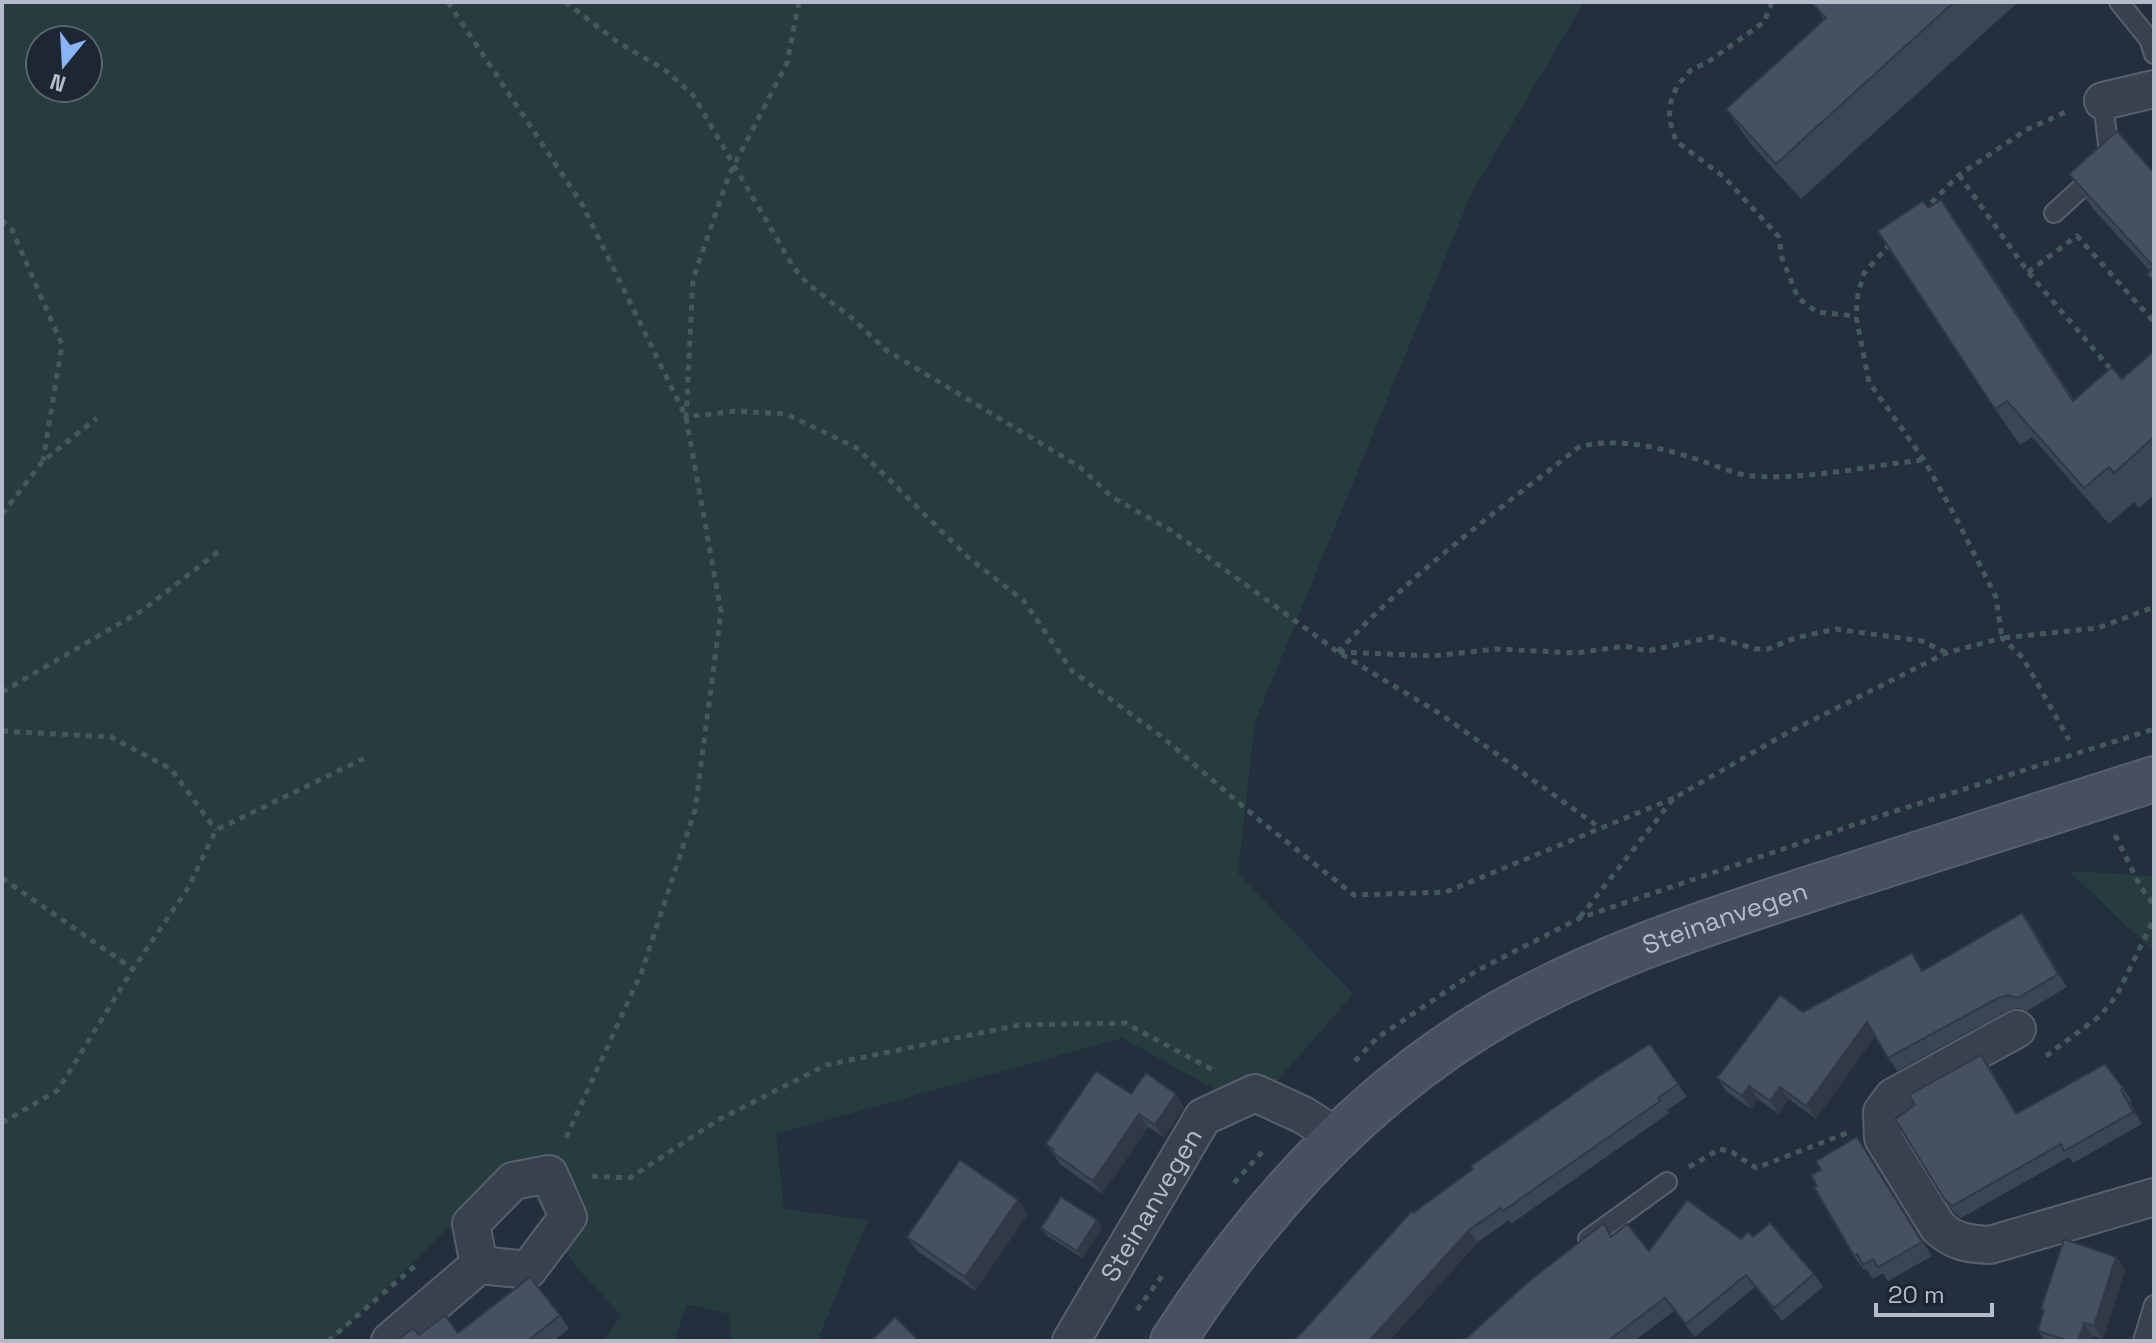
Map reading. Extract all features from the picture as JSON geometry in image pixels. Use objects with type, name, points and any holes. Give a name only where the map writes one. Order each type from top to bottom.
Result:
[{"type":"main road","name":"Steinanvegen","points":[[1173,1341],[1232,1257],[1285,1192],[1370,1107],[1478,1027],[1586,970],[1746,910],[2154,779]]},
{"type":"street","points":[[2103,101],[2154,89]]},
{"type":"street","points":[[2017,1029],[1893,1097],[1882,1112],[1883,1138],[1938,1227],[1950,1238],[1990,1245],[2154,1197]]},
{"type":"street","points":[[1255,1093],[1303,1115],[1339,1138]]},
{"type":"street","name":"Steinanvegen","points":[[1071,1341],[1203,1117],[1255,1093]]},
{"type":"street","points":[[390,1341],[479,1265],[528,1270],[568,1217],[549,1174],[513,1181],[471,1224],[479,1265]]},
{"type":"lane","points":[[2119,2],[2149,39],[2154,54]]},
{"type":"lane","points":[[2054,213],[2110,162],[2103,101]]},
{"type":"lane","points":[[1573,1250],[1667,1182]]},
{"type":"lane","points":[[2143,1341],[2154,1305]]},
{"type":"path","points":[[448,2],[582,204],[686,417]]},
{"type":"path","points":[[565,2],[619,43],[665,70],[693,95],[794,268],[808,284],[852,318],[886,350],[1080,467],[1112,497],[1172,531],[1338,652],[1442,715],[1601,828]]},
{"type":"path","points":[[799,2],[787,63],[735,163],[693,279],[686,417],[721,612],[695,810],[642,971],[549,1174],[630,1178],[718,1120],[826,1065],[1019,1025],[1125,1023],[1255,1093]]},
{"type":"path","points":[[1772,2],[1764,22],[1708,62],[1691,70],[1677,86],[1669,118],[1676,141],[1724,177],[1779,237],[1782,258],[1798,298],[1817,312],[1856,316]]},
{"type":"path","points":[[1917,216],[1959,175],[2026,130],[2068,110],[2103,101]]},
{"type":"path","points":[[1959,175],[2028,272],[2117,376]]},
{"type":"path","points":[[2,220],[12,230],[62,345],[43,461]]},
{"type":"path","points":[[2028,272],[2077,236],[2154,322]]},
{"type":"path","points":[[1897,237],[1864,273],[1858,294],[1856,316],[1869,382],[1924,460],[1996,597],[2002,638],[2023,658],[2069,740]]},
{"type":"path","points":[[686,417],[735,411],[786,414],[857,448],[969,558],[1024,601],[1072,671],[1161,736],[1354,895],[1446,892],[1674,798],[1787,733],[1946,653],[2002,638],[2098,628],[2154,607]]},
{"type":"path","points":[[2,514],[43,461],[97,418]]},
{"type":"path","points":[[1338,652],[1371,616],[1431,563],[1579,447],[1599,442],[1618,442],[1682,454],[1749,476],[1792,476],[1924,460]]},
{"type":"path","points":[[2,692],[143,610],[219,551]]},
{"type":"path","points":[[1338,652],[1433,656],[1497,649],[1576,653],[1625,646],[1647,651],[1713,637],[1756,649],[1768,649],[1795,638],[1836,629],[1922,641],[1946,653]]},
{"type":"path","points":[[2,731],[111,737],[171,769],[216,830]]},
{"type":"path","points":[[2,1123],[58,1090],[133,969],[188,888],[216,830],[369,756]]},
{"type":"path","points":[[1580,918],[1674,798]]},
{"type":"path","points":[[2109,824],[2140,886],[2154,905]]},
{"type":"path","points":[[2,878],[133,969]]},
{"type":"path","points":[[2045,1057],[2100,1016],[2117,995],[2154,919]]},
{"type":"path","points":[[1667,1182],[1720,1149],[1732,1152],[1756,1168],[1843,1136]]},
{"type":"green space","points":[[2,2],[1584,2],[1472,192],[1255,722],[1238,873],[1353,994],[1252,1110],[1122,1038],[776,1134],[784,1209],[868,1220],[817,1341],[731,1341],[729,1314],[687,1304],[674,1341],[604,1341],[621,1315],[572,1262],[515,1163],[332,1341],[2,1341]]},
{"type":"green space","points":[[2069,871],[2154,876],[2154,952]]},
{"type":"building","points":[[1954,2],[1776,164],[1726,109],[1826,18],[1813,4]]},
{"type":"building","points":[[2117,131],[2154,173],[2154,267],[2069,174]]},
{"type":"building","points":[[1941,200],[2073,401],[2112,367],[2122,379],[2154,351],[2154,437],[2114,473],[2109,467],[2084,488],[2007,401],[1995,409],[1878,231],[1923,201],[1928,208]]},
{"type":"building","points":[[2154,267],[2154,281],[2147,274]]},
{"type":"building","points":[[2022,913],[2058,974],[2018,998],[2008,995],[1998,998],[1888,1058],[1867,1022],[1806,1106],[1780,1087],[1770,1101],[1749,1086],[1742,1096],[1717,1078],[1780,995],[1803,1012],[1912,953],[1922,971]]},
{"type":"building","points":[[1650,1044],[1678,1084],[1658,1098],[1660,1101],[1503,1211],[1501,1208],[1469,1230],[1369,1341],[1294,1341],[1411,1212],[1596,1078]]},
{"type":"building","points":[[1981,1055],[2016,1114],[2105,1064],[2123,1088],[2121,1090],[2133,1112],[2064,1151],[2061,1144],[1952,1206],[1945,1200],[1895,1119],[1915,1105],[1909,1095]]},
{"type":"building","points":[[1096,1071],[1131,1094],[1146,1073],[1176,1094],[1155,1125],[1139,1114],[1093,1181],[1052,1152],[1054,1150],[1046,1144]]},
{"type":"building","points":[[1857,1137],[1922,1242],[1878,1267],[1873,1259],[1863,1265],[1857,1254],[1854,1256],[1814,1187],[1817,1186],[1811,1175],[1821,1170],[1816,1161]]},
{"type":"building","points":[[960,1160],[1018,1200],[965,1277],[907,1237]]},
{"type":"building","points":[[1061,1197],[1097,1220],[1077,1251],[1041,1228]]},
{"type":"building","points":[[1687,1200],[1741,1239],[1748,1232],[1753,1237],[1770,1223],[1814,1274],[1774,1308],[1746,1275],[1686,1324],[1665,1298],[1608,1341],[1461,1340],[1528,1282],[1604,1223],[1611,1237],[1627,1224],[1649,1251]]},
{"type":"building","points":[[2064,1239],[2116,1257],[2094,1326],[2084,1323],[2078,1341],[2038,1331],[2044,1310],[2041,1309]]},
{"type":"building","points":[[530,1277],[560,1315],[528,1341],[397,1341],[413,1328],[419,1335],[445,1315],[458,1333]]},
{"type":"building","points":[[895,1317],[919,1341],[871,1341]]}]
